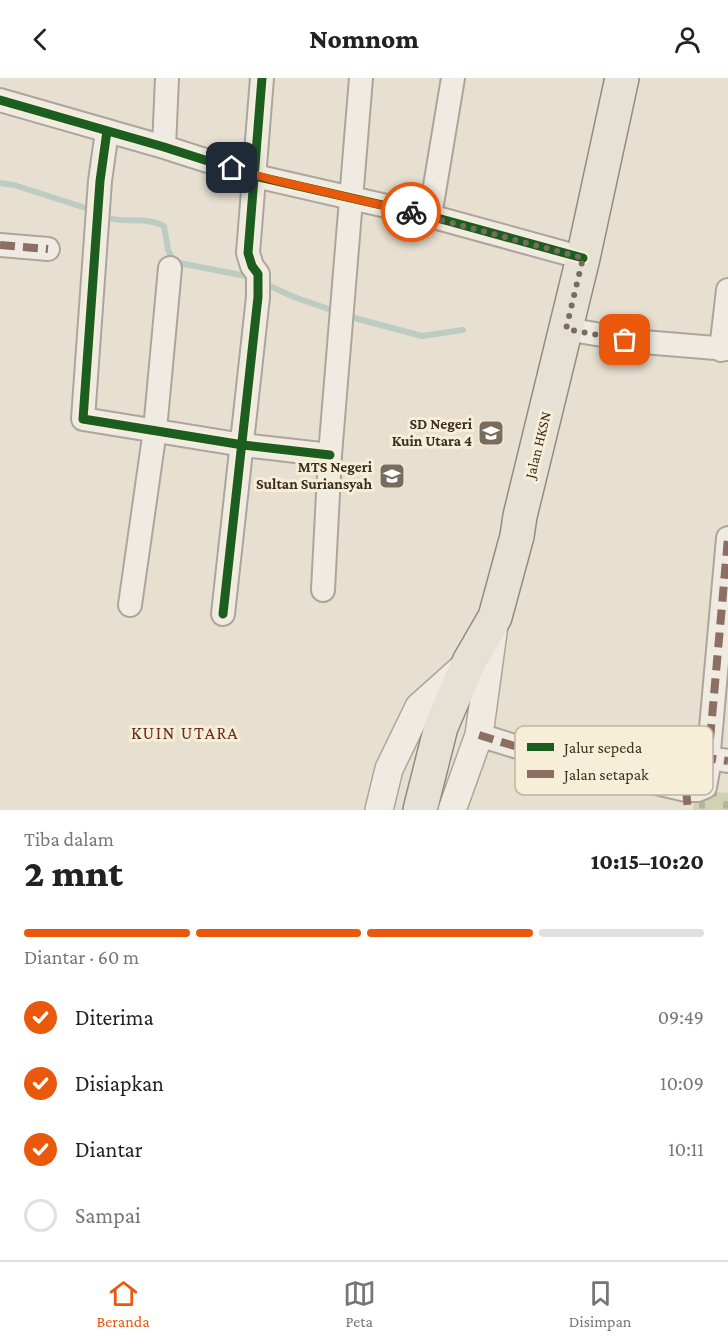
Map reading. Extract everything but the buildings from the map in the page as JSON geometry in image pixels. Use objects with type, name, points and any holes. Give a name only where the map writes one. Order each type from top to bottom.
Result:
[{"type":"main road","name":"Jalan HKSN","points":[[495,617],[518,536],[520,516],[583,258],[622,78]]},
{"type":"main road","points":[[423,795],[441,728],[469,662],[495,617]]},
{"type":"street","points":[[164,147],[167,78]]},
{"type":"street","points":[[223,614],[243,445],[258,278],[248,253],[262,78]]},
{"type":"street","points":[[323,590],[330,455],[361,78]]},
{"type":"street","points":[[430,216],[453,78]]},
{"type":"street","points":[[0,100],[164,147],[255,176],[430,216],[583,258]]},
{"type":"street","points":[[107,131],[97,213],[83,419],[243,445],[330,455]]},
{"type":"street","points":[[0,245],[48,249]]},
{"type":"street","points":[[130,604],[155,430],[170,268]]},
{"type":"street","points":[[566,329],[643,342],[724,350],[728,290]]},
{"type":"street","points":[[718,762],[728,538]]},
{"type":"street","name":"Jalan HKSN","points":[[452,810],[479,735],[495,617]]},
{"type":"street","points":[[378,810],[389,770],[419,707],[469,662]]},
{"type":"street","points":[[479,735],[515,746]]},
{"type":"green space","points":[[728,793],[728,810],[693,810],[694,803],[713,794]]},
{"type":"waterway","points":[[0,183],[14,185],[92,210]]},
{"type":"waterway","points":[[103,217],[150,221],[164,226],[168,250],[174,262],[251,277]]},
{"type":"waterway","points":[[263,283],[337,312]]},
{"type":"waterway","points":[[347,316],[422,336],[463,330]]},
{"type":"marked path","points":[[0,245],[48,249]]},
{"type":"marked path","points":[[711,726],[728,538]]},
{"type":"marked path","points":[[479,735],[515,746]]},
{"type":"marked path","points":[[713,759],[728,761]]},
{"type":"marked path","points":[[686,795],[688,810]]},
{"type":"cycle path","points":[[223,614],[258,297],[258,274],[252,266],[248,253],[262,78]]},
{"type":"cycle path","points":[[0,100],[164,147],[255,176],[430,216],[583,258]]},
{"type":"cycle path","points":[[107,131],[100,181],[83,419],[243,445],[330,455]]},
{"type":"way so far","points":[[411,212],[583,258],[566,329],[625,340]]},
{"type":"place","name":"SD Negeri Kuin Utara 4","points":[[491,433]]},
{"type":"place","name":"MTS Negeri Sultan Suriansyah","points":[[392,476]]},
{"type":"district","name":"KUIN UTARA","points":[[185,733]]},
{"type":"route","points":[[232,168],[255,176],[411,212]]}]
